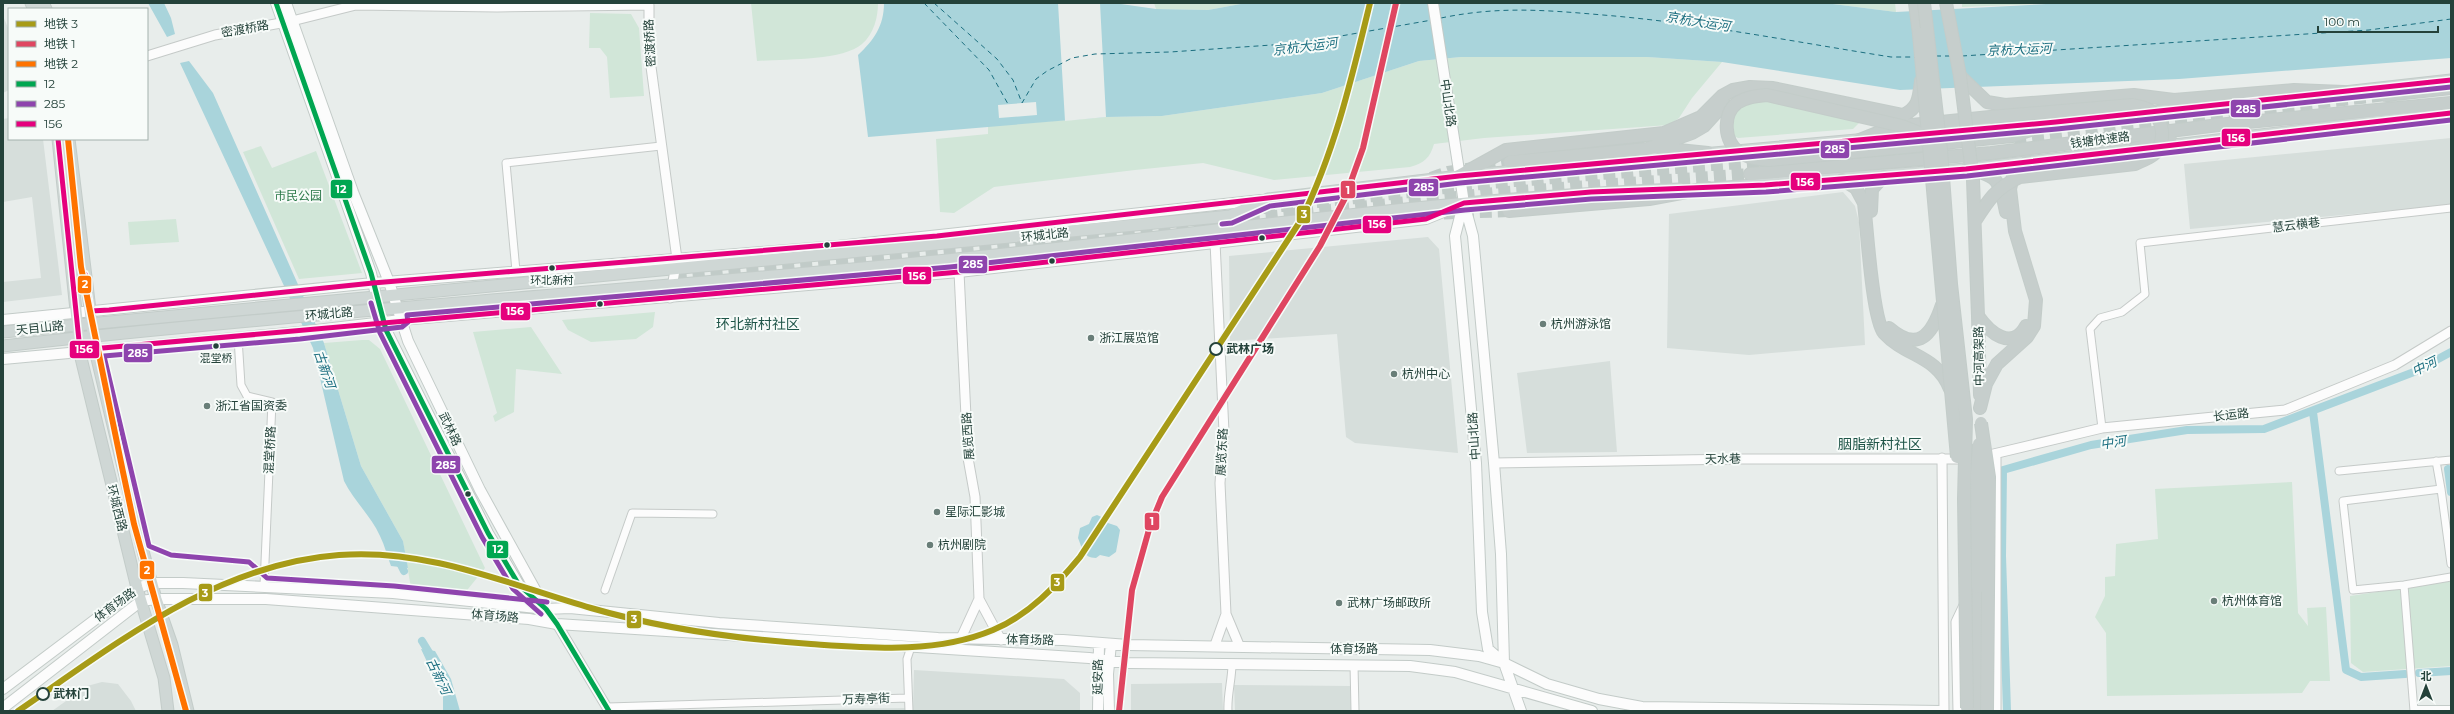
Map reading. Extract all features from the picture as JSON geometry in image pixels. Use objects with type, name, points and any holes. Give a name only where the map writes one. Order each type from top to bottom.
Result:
[{"type":"highway","points":[[1915,3],[1923,68],[1938,230],[1942,305],[1953,396],[1957,450],[1959,604],[1970,709]]},
{"type":"highway","name":"中河高架路","points":[[1924,3],[1941,150],[1951,284],[1966,420],[1964,499],[1970,709]]},
{"type":"highway","name":"中河高架路","points":[[1946,3],[1960,76],[1973,180],[1980,408],[1989,477],[1987,711]]},
{"type":"highway","points":[[1459,176],[1506,150],[1664,133],[1701,117],[1722,96],[1733,90],[1750,87],[1773,88],[1903,115],[1911,112],[1918,104],[1923,68]]},
{"type":"highway","points":[[1960,76],[1979,96],[1994,104],[2020,105],[2134,95],[2162,100],[2289,90],[2344,92]]},
{"type":"highway","points":[[1646,149],[1692,133],[1704,126],[1732,97],[1750,87]]},
{"type":"highway","points":[[2386,95],[2451,88]]},
{"type":"highway","points":[[1929,144],[1917,132],[1902,126],[1767,96],[1755,96],[1735,104],[1729,115],[1726,129],[1730,142],[1738,152],[1751,158],[1769,160],[2012,136],[2056,122]]},
{"type":"highway","name":"钱塘快速路","points":[[1750,174],[1992,154],[2289,117],[2451,102]]},
{"type":"highway","points":[[1857,141],[1892,127],[2132,105],[2148,109],[2159,120],[2163,133],[2158,149],[2149,158],[2135,164],[2042,173],[2015,179],[2005,184],[1991,196],[1975,221]]},
{"type":"highway","points":[[2134,149],[2177,137],[2289,117]]},
{"type":"highway","points":[[1510,162],[1646,149],[1671,148],[1708,153]]},
{"type":"highway","points":[[1978,316],[1995,335],[2006,338],[2017,336],[2029,322],[2031,312],[2028,292],[2010,234],[2008,208],[2011,181],[2013,176],[2027,161]]},
{"type":"highway","points":[[1966,168],[1987,172],[1997,182],[2008,208],[2036,300],[2034,326],[2027,337],[1997,364],[1986,384],[1980,408]]},
{"type":"highway","points":[[1884,176],[1872,189],[1870,200],[1880,310],[1889,327],[1898,335],[1909,340],[1922,338],[1934,328],[1942,305]]},
{"type":"highway","points":[[1842,179],[1856,188],[1864,203],[1883,331],[1906,350],[1934,364],[1945,376],[1953,396]]},
{"type":"highway","points":[[1509,211],[1649,199],[1708,188]]},
{"type":"highway","points":[[1966,420],[1975,587]]},
{"type":"highway","points":[[1970,709],[1975,587],[1977,475],[1981,423]]},
{"type":"main road","name":"武林路","points":[[276,3],[373,283],[377,295],[379,310],[384,322],[488,533],[519,585],[546,609]]},
{"type":"main road","name":"武林路","points":[[286,3],[355,198],[388,282],[408,341],[480,490],[546,609],[556,624]]},
{"type":"main road","name":"中山北路","points":[[1433,3],[1459,176],[1464,203],[1473,236],[1501,554],[1504,663],[1521,711]]},
{"type":"main road","name":"环城北路","points":[[76,307],[280,292],[516,271],[676,263],[936,246],[1230,216],[1268,200],[1459,176],[1654,160],[1708,153],[1857,141],[2056,122],[2451,80]]},
{"type":"main road","name":"环城北路","points":[[78,337],[949,260],[1464,203],[1591,192],[1708,188],[1884,176],[2451,113]]},
{"type":"main road","name":"环城西路","points":[[58,140],[80,350],[137,588],[164,678],[168,711]]},
{"type":"main road","name":"环城西路","points":[[69,140],[82,258],[90,306],[95,350],[143,551],[156,599],[172,644],[188,711]]},
{"type":"main road","name":"中山北路","points":[[1464,203],[1455,236],[1475,448],[1482,612],[1488,649],[1504,663]]},
{"type":"main road","name":"环城北路","points":[[80,350],[238,338],[400,320],[959,272],[1426,219],[1464,203]]},
{"type":"main road","name":"环城北路","points":[[77,325],[676,263]]},
{"type":"main road","name":"天目山路","points":[[3,320],[76,307]]},
{"type":"main road","name":"天目山路","points":[[3,332],[77,325]]},
{"type":"main road","name":"天目山路","points":[[3,346],[78,337]]},
{"type":"main road","points":[[3,359],[80,350]]},
{"type":"main road","name":"体育场路","points":[[3,690],[137,588],[153,584],[264,585],[393,592],[546,609],[570,608],[788,628],[961,638],[1111,644],[1215,644],[1304,649],[1430,650],[1479,656],[1504,663],[1547,684],[1599,699],[1642,707],[1941,711]]},
{"type":"main road","name":"体育场路","points":[[3,708],[141,601],[156,599],[266,599],[529,619],[556,624],[911,646],[1110,660],[1128,663],[1410,666],[1455,672],[1592,711]]},
{"type":"main road","name":"延安路","points":[[1098,711],[1099,643]]},
{"type":"main road","name":"延安路","points":[[1109,711],[1111,644]]},
{"type":"main road","points":[[1110,660],[1115,675],[1115,711]]},
{"type":"main road","points":[[2415,711],[2451,710]]},
{"type":"street","name":"密渡桥路","points":[[148,56],[215,35],[292,21],[356,5],[649,5],[649,52],[676,263],[670,298]]},
{"type":"street","points":[[516,271],[506,164],[661,146]]},
{"type":"street","name":"慧云横巷","points":[[2102,428],[2090,329],[2100,318],[2122,312],[2145,294],[2140,243],[2451,208]]},
{"type":"street","name":"展览东路","points":[[1216,242],[1224,432],[1220,483],[1226,614],[1240,645]]},
{"type":"street","name":"展览西路","points":[[959,272],[968,458],[975,497],[979,599],[1001,640]]},
{"type":"street","name":"长运路","points":[[1952,459],[1968,460],[2102,428],[2285,410],[2395,366],[2451,331]]},
{"type":"street","name":"混堂桥路","points":[[238,338],[242,385],[247,396],[272,402],[264,585]]},
{"type":"street","points":[[1996,454],[1996,711]]},
{"type":"street","points":[[1942,458],[1944,711]]},
{"type":"street","name":"天水巷","points":[[1494,463],[1512,461],[1952,459]]},
{"type":"street","points":[[2339,471],[2451,460]]},
{"type":"street","points":[[2436,461],[2451,564]]},
{"type":"street","points":[[2441,489],[2343,501],[2353,590],[2404,585],[2451,577]]},
{"type":"street","points":[[605,590],[632,513],[713,514]]},
{"type":"street","points":[[2404,585],[2415,711]]},
{"type":"street","points":[[1970,709],[1956,622],[1975,587]]},
{"type":"street","name":"展览西路","points":[[961,638],[979,599]]},
{"type":"street","name":"展览东路","points":[[1215,644],[1226,614]]},
{"type":"street","name":"武林路","points":[[556,624],[608,709]]},
{"type":"street","points":[[909,711],[907,658],[911,646]]},
{"type":"street","points":[[1228,711],[1227,696],[1232,676],[1232,664]]},
{"type":"street","points":[[1354,665],[1355,711]]},
{"type":"street","points":[[1970,709],[1996,680]]},
{"type":"street","name":"万寿亭街","points":[[608,709],[908,698]]},
{"type":"shaded area","points":[[3,16],[8,28],[8,90],[3,93]]},
{"type":"shaded area","points":[[8,118],[8,140],[43,140],[62,295],[3,302],[3,282],[41,278],[32,197],[3,202],[3,119]]},
{"type":"shaded area","points":[[2451,138],[2451,205],[2190,229],[2184,164]]},
{"type":"shaded area","points":[[1843,192],[1855,206],[1859,222],[1865,345],[1749,355],[1667,348],[1669,214]]},
{"type":"shaded area","name":"杭州中心","points":[[1428,237],[1439,249],[1458,453],[1355,443],[1346,437],[1337,334],[1230,341],[1229,256]]},
{"type":"shaded area","points":[[1610,361],[1617,452],[1527,453],[1517,373]]},
{"type":"shaded area","points":[[914,670],[1064,679],[1080,693],[1080,711],[812,711],[812,709],[913,708]]},
{"type":"shaded area","points":[[102,682],[118,684],[131,701],[136,711],[52,711],[87,686]]},
{"type":"shaded area","points":[[1222,683],[1223,711],[1131,711],[1131,684]]},
{"type":"shaded area","points":[[1234,685],[1350,686],[1351,711],[1235,711]]},
{"type":"green space","points":[[751,3],[878,3],[876,19],[870,35],[862,44],[853,50],[841,54],[812,58],[757,61]]},
{"type":"green space","points":[[1154,3],[1246,3],[1208,10],[1156,9]]},
{"type":"green space","points":[[1825,3],[1895,3],[1896,12]]},
{"type":"green space","points":[[1962,3],[2068,3],[1962,7]]},
{"type":"green space","points":[[590,13],[631,14],[639,28],[644,96],[610,98],[607,57],[600,48],[589,48]]},
{"type":"green space","points":[[1461,57],[1647,57],[1722,62],[1692,98],[1679,118],[1669,125],[1484,138],[1434,144],[1431,153],[1423,162],[1410,167],[1274,180],[1203,163],[1135,170],[994,187],[954,213],[940,212],[936,139],[988,134],[988,126],[1106,117],[1162,116],[1322,93],[1419,61]]},
{"type":"green space","points":[[1775,99],[1861,121],[1853,129],[1738,138],[1730,134],[1726,114],[1739,104]]},
{"type":"green space","name":"市民公园","points":[[261,146],[272,168],[316,151],[362,273],[299,279],[243,152]]},
{"type":"green space","points":[[176,219],[179,242],[130,245],[128,222]]},
{"type":"green space","points":[[655,312],[653,327],[636,339],[591,342],[568,330],[562,320]]},
{"type":"green space","points":[[531,327],[562,374],[516,369],[514,412],[495,422],[493,416],[497,413],[473,332]]},
{"type":"green space","points":[[369,340],[380,349],[485,568],[464,594],[411,588],[403,541],[361,466],[324,343]]},
{"type":"green space","points":[[2292,482],[2298,613],[2308,626],[2307,608],[2326,607],[2330,681],[2310,681],[2302,693],[2107,696],[2106,633],[2095,617],[2105,596],[2105,577],[2115,576],[2116,544],[2158,539],[2155,489]]},
{"type":"green space","points":[[2451,581],[2451,666],[2363,672],[2351,663],[2350,596]]},
{"type":"water","points":[[148,3],[164,3],[171,18],[175,34],[167,37]]},
{"type":"water","name":"京杭大运河","points":[[884,3],[1114,3],[1156,9],[1208,10],[1246,3],[1825,3],[1896,12],[2065,3],[2451,3],[2451,58],[2179,79],[1900,90],[1722,62],[1647,57],[1461,57],[1419,61],[1322,93],[1162,116],[1106,117],[868,137],[858,55],[869,44],[880,26],[884,11]]},
{"type":"water","points":[[189,61],[213,93],[324,343],[361,466],[403,541],[408,568],[391,566],[376,529],[344,481],[313,348],[180,63]]},
{"type":"water","points":[[1097,515],[1106,519],[1108,523],[1117,526],[1120,530],[1116,552],[1109,557],[1100,555],[1096,558],[1092,558],[1088,556],[1078,538],[1080,528],[1089,524],[1092,517]]},
{"type":"water","points":[[421,649],[435,651],[451,679],[460,711],[443,711],[443,696]]},
{"type":"pier","points":[[1058,3],[1100,3],[1106,117],[1065,121]]},
{"type":"pier","points":[[1036,102],[1037,115],[999,118],[998,105]]},
{"type":"waterway","name":"中河","points":[[2007,711],[2002,556],[2003,470],[2091,445],[2187,430],[2264,429],[2414,372],[2451,352]]},
{"type":"waterway","points":[[2313,412],[2346,670],[2361,677],[2405,674]]},
{"type":"waterway","points":[[2448,469],[2451,492]]},
{"type":"waterway","name":"古新河","points":[[398,559],[404,571]]},
{"type":"waterway","name":"古新河","points":[[422,641],[433,659]]},
{"type":"waterway","points":[[2419,673],[2451,671]]},
{"type":"ferry route","points":[[924,3],[989,70],[1008,104]]},
{"type":"ferry route","points":[[934,3],[997,59],[1013,80],[1022,103],[1036,79],[1047,71],[1072,58],[1095,54],[1170,52],[1301,43],[1432,20]]},
{"type":"ferry route","points":[[1441,18],[1462,14],[1502,10],[1582,13],[1639,18],[1747,33],[1891,57],[1915,57]]},
{"type":"ferry route","points":[[1962,56],[2369,30],[2451,19]]},
{"type":"ferry route","points":[[1936,56],[1951,56]]},
{"type":"tunnel","points":[[2014,139],[2386,95]]},
{"type":"tunnel","points":[[1245,210],[1490,183],[1762,161]]},
{"type":"tunnel","points":[[1431,178],[1448,172],[1510,162]]},
{"type":"tunnel","points":[[675,279],[1494,193],[1750,174]]},
{"type":"tunnel","points":[[1408,211],[1428,214],[1509,211]]},
{"type":"metro line","name":"3","points":[[18,711],[130,635],[169,611],[209,591],[251,574],[294,562],[339,555],[372,554],[436,562],[498,579],[591,608],[645,622],[700,632],[756,639],[857,647],[903,648],[949,643],[971,638],[1006,624],[1041,599],[1080,557],[1301,220],[1324,167],[1342,113],[1370,3]]},
{"type":"metro line","name":"1","points":[[1119,711],[1132,590],[1150,526],[1162,497],[1320,246],[1345,198],[1363,148],[1396,3]]},
{"type":"metro line","name":"2","points":[[68,140],[81,267],[123,472],[134,524],[186,711]]},
{"type":"transit line","name":"12","points":[[276,3],[371,273],[386,330],[488,533],[519,585],[546,609],[557,624],[609,711]]},
{"type":"transit line","name":"156","points":[[85,274],[91,311],[109,310],[373,283],[937,236],[1459,176],[2056,122],[2451,80]]},
{"type":"transit line","name":"285","points":[[1222,224],[1232,223],[1270,206],[1460,183],[2057,129],[2451,87]]},
{"type":"transit line","name":"156","points":[[58,140],[80,350],[959,272],[1426,219],[1464,203],[1591,192],[1765,185],[1966,169],[2451,113]]},
{"type":"transit line","name":"285","points":[[547,602],[394,586],[267,578],[249,562],[171,555],[149,546],[104,356],[300,339],[402,327],[408,322],[407,315],[950,267],[1465,210],[1591,199],[1766,192],[1967,176],[2451,120]]},
{"type":"transit line","name":"285","points":[[371,303],[380,333],[482,537],[513,589],[541,614]]},
{"type":"place","name":"环北新村","points":[[552,268]]},
{"type":"place","name":"杭州游泳馆","points":[[1543,324]]},
{"type":"place","name":"浙江展览馆","points":[[1091,338]]},
{"type":"place","name":"混堂桥","points":[[216,346]]},
{"type":"place","name":"武林广场","points":[[1216,349]]},
{"type":"place","name":"杭州中心","points":[[1394,374]]},
{"type":"place","name":"浙江省国资委","points":[[207,406]]},
{"type":"place","name":"星际汇影城","points":[[937,512]]},
{"type":"place","name":"杭州剧院","points":[[930,545]]},
{"type":"place","name":"杭州体育馆","points":[[2214,601]]},
{"type":"place","name":"武林广场邮政所","points":[[1339,603]]},
{"type":"place","name":"武林门","points":[[43,694]]},
{"type":"district","name":"环北新村社区","points":[[758,324]]},
{"type":"district","name":"胭脂新村社区","points":[[1880,444]]}]
